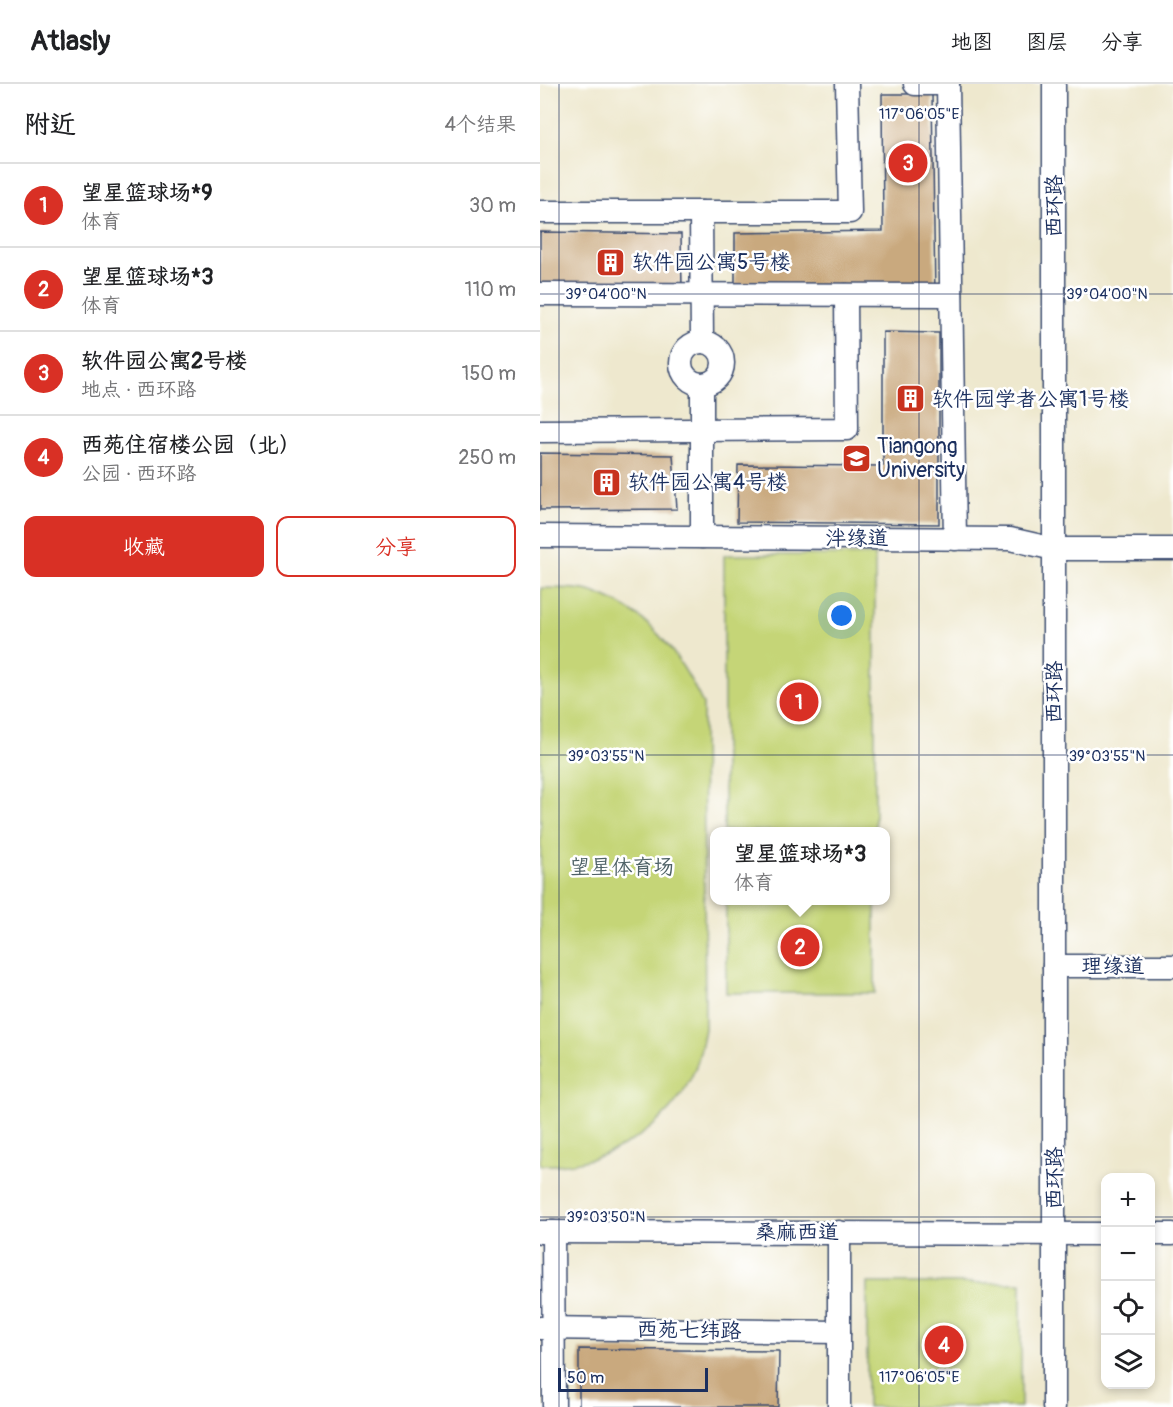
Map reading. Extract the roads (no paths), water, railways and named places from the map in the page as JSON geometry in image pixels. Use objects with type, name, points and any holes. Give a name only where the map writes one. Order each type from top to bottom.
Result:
[{"type":"street","points":[[540,212],[850,212],[848,84]]},
{"type":"street","points":[[915,84],[948,84],[955,539]]},
{"type":"street","name":"西环路","points":[[1054,84],[1054,1407]]},
{"type":"street","points":[[701,212],[702,342]]},
{"type":"street","points":[[540,294],[951,295]]},
{"type":"street","points":[[540,431],[848,429],[846,295]]},
{"type":"street","points":[[702,342],[720,350],[724,363],[720,376],[708,384],[702,384],[694,383],[683,374],[681,359],[688,347],[702,342]]},
{"type":"street","points":[[702,384],[702,537]]},
{"type":"street","name":"泮缘道","points":[[540,536],[1010,539],[1054,549],[1173,549]]},
{"type":"street","name":"理缘道","points":[[1054,966],[1173,966]]},
{"type":"street","points":[[547,1232],[547,1328],[554,1407]]},
{"type":"street","name":"桑麻西道","points":[[547,1232],[1101,1234]]},
{"type":"street","points":[[839,1232],[839,1407]]},
{"type":"street","points":[[1155,1234],[1173,1234]]},
{"type":"street","name":"西苑七纬路","points":[[547,1328],[839,1332]]},
{"type":"place","name":"软件园公寓2号楼","points":[[908,163]]},
{"type":"place","name":"软件园公寓5号楼","points":[[611,262]]},
{"type":"place","name":"软件园学者公寓1号楼","points":[[911,399]]},
{"type":"place","name":"Tiangong University","points":[[856,458]]},
{"type":"place","name":"软件园公寓4号楼","points":[[607,482]]},
{"type":"place","name":"望星篮球场*9","points":[[799,702]]},
{"type":"place","name":"望星篮球场*3","points":[[800,947]]},
{"type":"place","name":"西苑住宿楼公园（北）","points":[[944,1345]]},
{"type":"park label","name":"望星体育场","points":[[622,867]]}]
